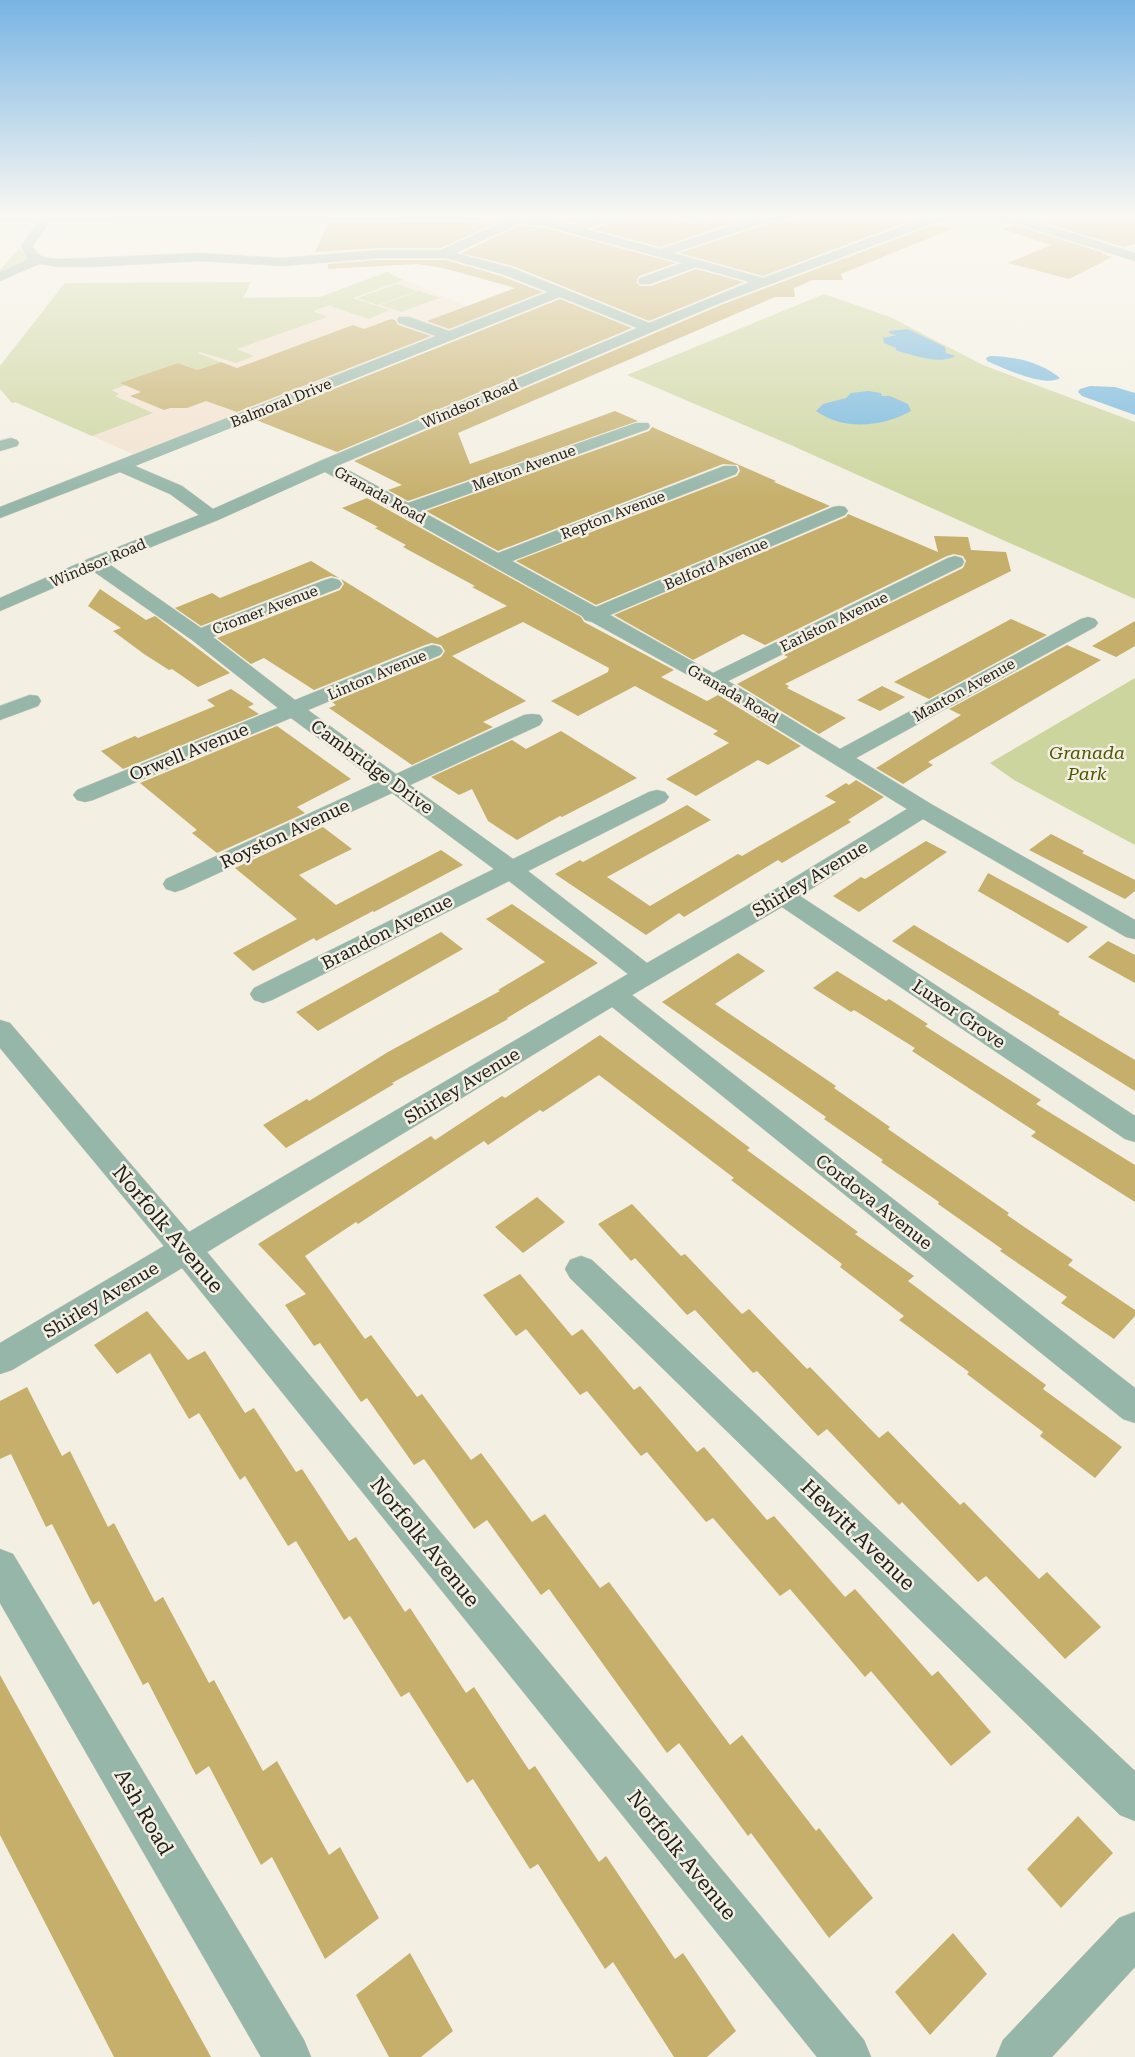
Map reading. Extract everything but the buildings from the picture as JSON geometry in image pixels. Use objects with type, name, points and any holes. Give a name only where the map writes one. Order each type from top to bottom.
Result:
[{"type":"street","name":"Balmoral Drive","points":[[3,509],[121,466],[516,310]]},
{"type":"street","points":[[605,310],[649,328]]},
{"type":"street","name":"Windsor Road","points":[[0,605],[691,310]]},
{"type":"street","points":[[404,320],[450,336]]},
{"type":"street","points":[[213,410],[238,420]]},
{"type":"street","name":"Melton Avenue","points":[[406,510],[642,426]]},
{"type":"street","name":"Granada Road","points":[[326,465],[592,616],[713,681],[922,810],[1135,932]]},
{"type":"street","points":[[121,466],[176,490],[212,516]]},
{"type":"street","name":"Repton Avenue","points":[[495,561],[730,470]]},
{"type":"street","name":"Belford Avenue","points":[[592,616],[839,511]]},
{"type":"street","name":"Earlston Avenue","points":[[713,681],[955,562]]},
{"type":"street","name":"Cambridge Drive","points":[[95,563],[199,636],[293,710],[510,869],[646,975]]},
{"type":"street","name":"Cromer Avenue","points":[[199,636],[332,584]]},
{"type":"street","name":"Manton Avenue","points":[[840,758],[1088,623]]},
{"type":"street","name":"Linton Avenue","points":[[293,710],[433,652]]},
{"type":"street","points":[[0,714],[30,700]]},
{"type":"street","name":"Orwell Avenue","points":[[85,795],[293,710]]},
{"type":"street","name":"Royston Avenue","points":[[175,884],[532,720]]},
{"type":"street","name":"Brandon Avenue","points":[[263,994],[657,796]]},
{"type":"street","name":"Shirley Avenue","points":[[0,1360],[646,975],[783,896],[922,810]]},
{"type":"street","name":"Luxor Grove","points":[[783,896],[1135,1131]]},
{"type":"street","name":"Cordova Avenue","points":[[614,995],[1135,1408]]},
{"type":"street","name":"Norfolk Avenue","points":[[0,1030],[186,1250],[847,2057]]},
{"type":"street","name":"Hewitt Avenue","points":[[581,1269],[1135,1800]]},
{"type":"street","name":"Ash Road","points":[[0,1567],[287,2057]]},
{"type":"street","points":[[1020,2057],[1133,1942]]},
{"type":"shaded area","points":[[44,310],[475,310],[487,315],[133,454],[15,402],[12,403],[0,389],[0,366]]},
{"type":"green space","points":[[44,310],[316,310],[313,311],[327,317],[237,349],[254,356],[236,363],[200,352],[198,353],[220,362],[197,370],[178,363],[121,383],[126,385],[112,390],[119,394],[115,396],[153,413],[92,436],[15,402],[12,403],[0,389],[0,366]]},
{"type":"green space","points":[[342,310],[390,310],[369,319]]},
{"type":"green space","points":[[785,310],[870,310],[890,317],[983,365],[1135,422],[1135,599],[793,446],[627,375]]},
{"type":"green space","name":"Granada Park","points":[[1135,678],[1135,845],[1014,780],[990,763]]},
{"type":"water","points":[[908,329],[945,347],[946,353],[955,356],[942,360],[927,358],[898,351],[896,348],[884,343],[883,338],[896,335],[889,333],[889,331]]},
{"type":"water","points":[[990,356],[1009,357],[1027,361],[1045,368],[1060,378],[1044,381],[1024,376],[987,361],[986,358]]},
{"type":"water","points":[[1090,386],[1115,387],[1135,393],[1135,415],[1082,396],[1078,392],[1080,389]]},
{"type":"water","points":[[868,391],[881,393],[882,396],[890,396],[908,404],[911,411],[888,421],[851,424],[839,422],[816,411],[823,404],[846,398],[851,393]]}]
